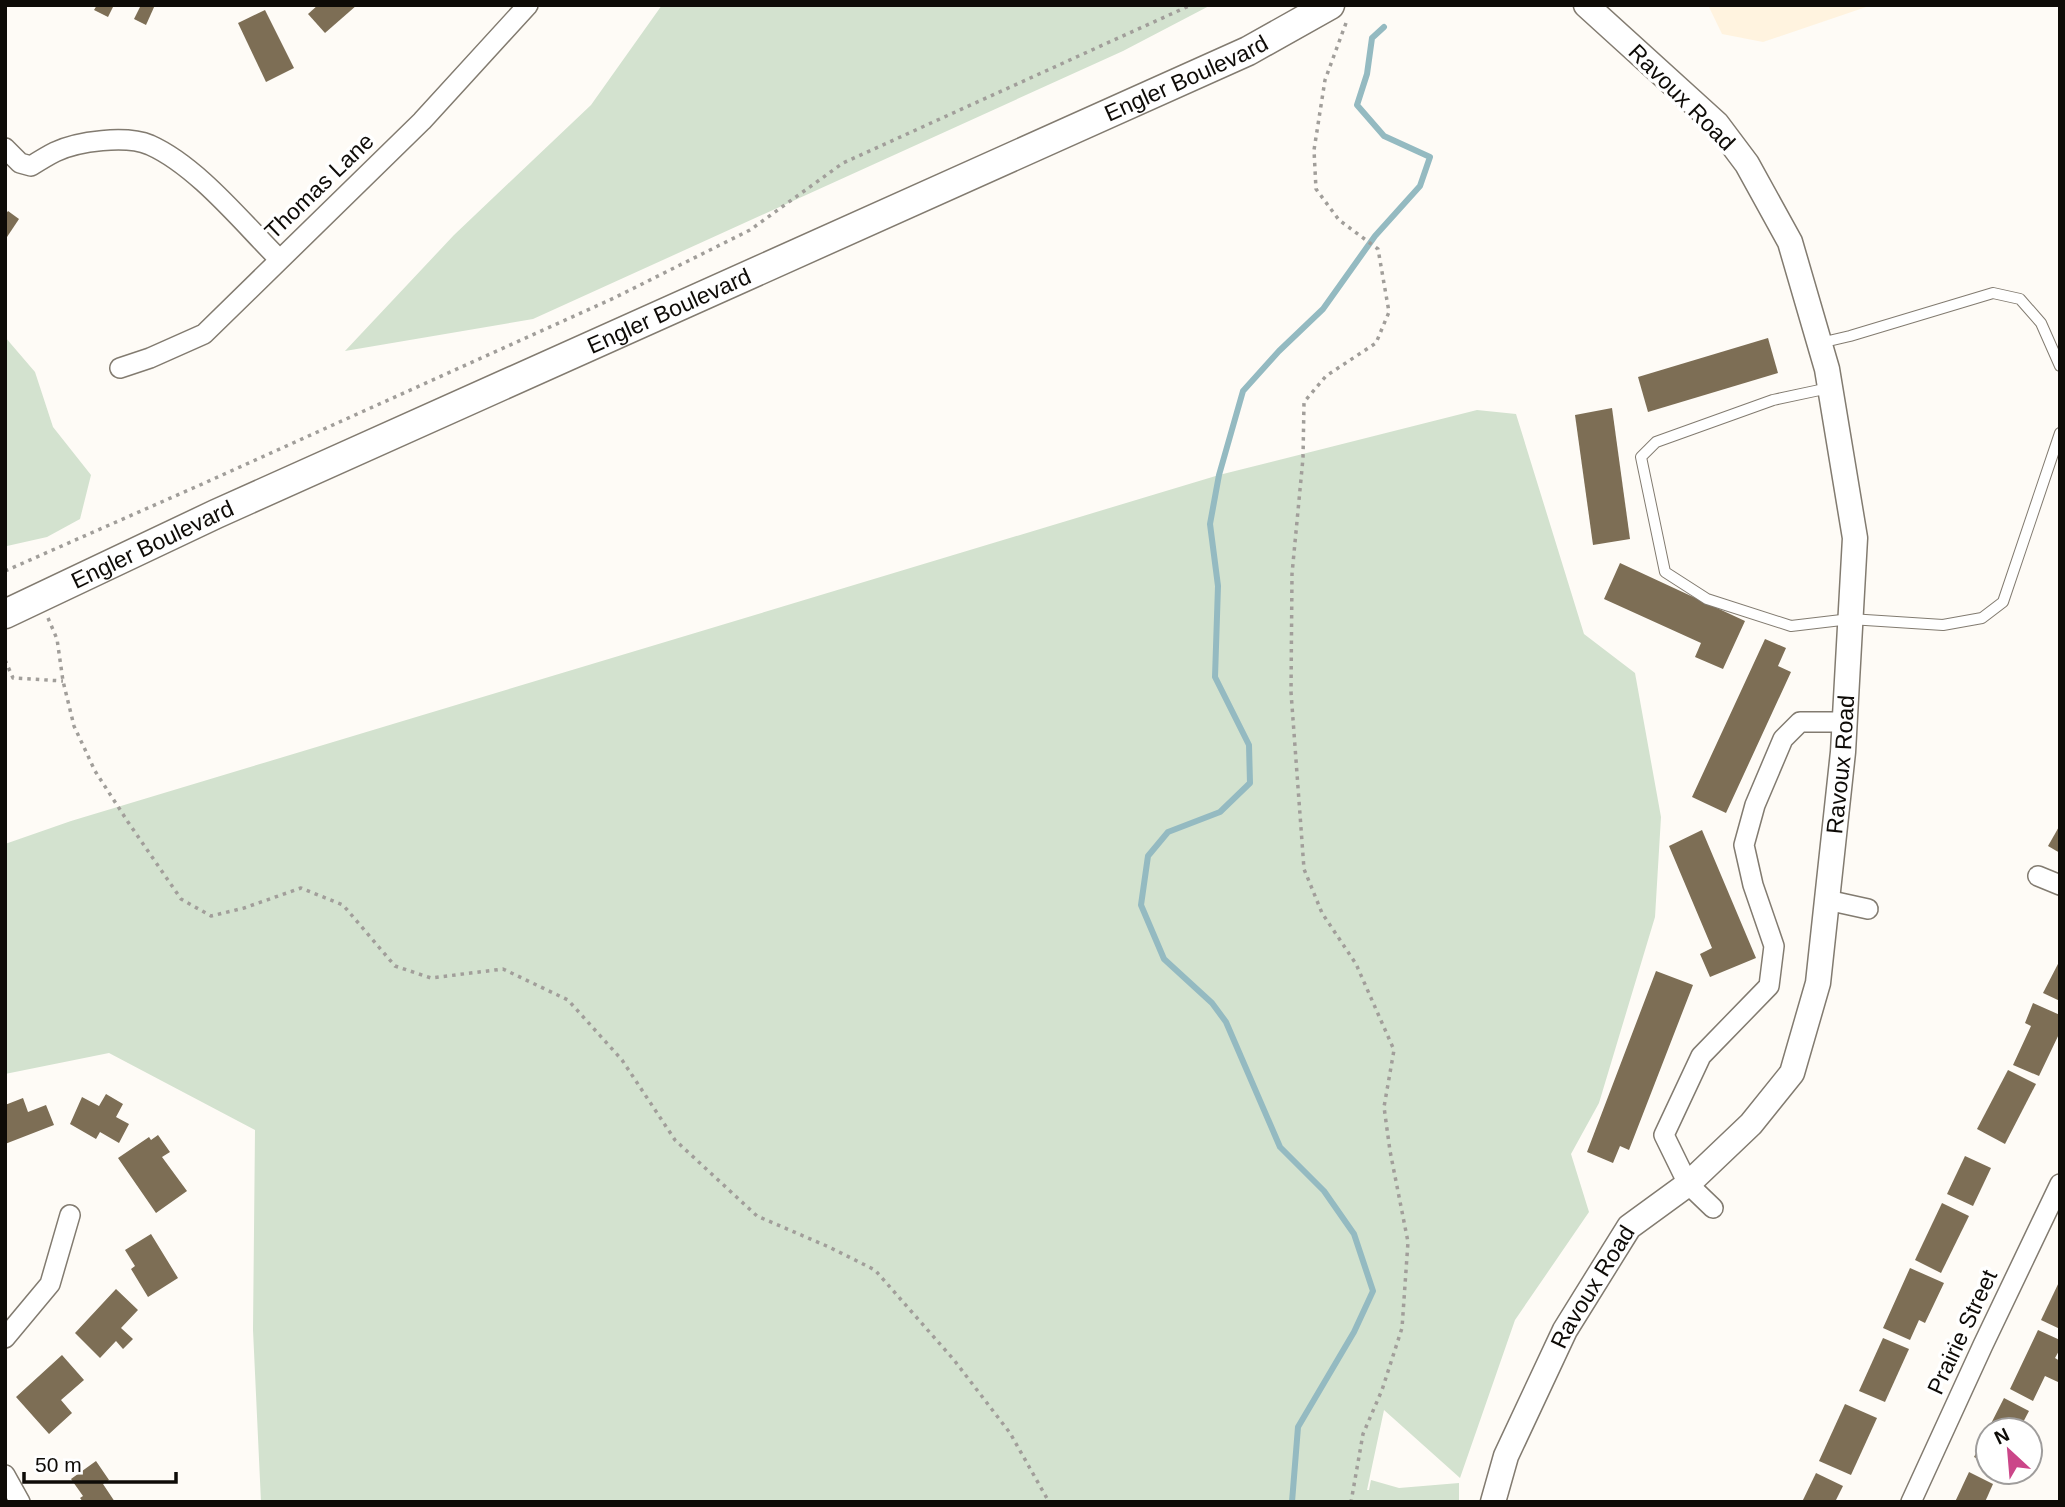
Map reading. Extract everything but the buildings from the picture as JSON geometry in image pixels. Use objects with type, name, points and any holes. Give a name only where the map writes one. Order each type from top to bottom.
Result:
[{"type":"main road","name":"Engler Boulevard","points":[[5,614],[216,514],[1338,10]]},
{"type":"street","name":"Thomas Lane","points":[[120,368],[204,334],[422,121],[528,5]]},
{"type":"street","name":"Ravoux Road","points":[[1493,1502],[1506,1456],[1565,1330],[1629,1227],[1688,1184],[1751,1124],[1792,1073],[1818,983],[1843,752],[1855,538],[1828,369],[1790,242],[1747,164],[1717,124],[1586,5]]},
{"type":"street","points":[[5,148],[20,163],[32,166],[57,151],[88,142],[116,140],[147,144],[176,160],[208,187],[279,259]]},
{"type":"street","points":[[1713,1208],[1688,1184],[1664,1136],[1701,1056],[1769,986],[1774,946],[1753,885],[1744,845],[1755,805],[1783,739],[1800,722],[1844,722]]},
{"type":"street","points":[[2038,876],[2060,885]]},
{"type":"street","points":[[1827,900],[1868,909]]},
{"type":"street","name":"Prairie Street","points":[[1911,1502],[2060,1184]]},
{"type":"street","points":[[5,1338],[50,1284],[70,1216]]},
{"type":"street","points":[[5,1475],[20,1502]]},
{"type":"lane","points":[[1820,343],[1993,293],[2020,299],[2041,323],[2060,366]]},
{"type":"lane","points":[[1829,388],[1773,400],[1669,437],[1656,442],[1641,457],[1665,572],[1707,598],[1791,626],[1850,619],[1943,625],[1982,618],[2003,602],[2060,433]]},
{"type":"path","points":[[5,571],[614,298],[750,230],[844,163],[1191,5]]},
{"type":"path","points":[[1338,10],[1346,23],[1325,80],[1314,150],[1316,190],[1339,220],[1378,249],[1389,312],[1376,343],[1326,376],[1304,402],[1303,458],[1292,574],[1291,692],[1304,869],[1322,913],[1356,964],[1394,1051],[1384,1107],[1408,1242],[1402,1328],[1382,1390],[1363,1434],[1351,1502]]},
{"type":"path","points":[[41,598],[57,639],[63,681],[75,726],[95,771],[181,899],[211,916],[244,908],[301,888],[343,905],[395,967],[431,978],[503,969],[568,1000],[622,1060],[674,1140],[757,1216],[875,1270],[954,1360],[1002,1423],[1049,1502]]},
{"type":"path","points":[[5,660],[13,678],[63,681]]},
{"type":"shaded area","points":[[1708,5],[1872,5],[1763,42],[1722,34]]},
{"type":"green space","points":[[662,5],[1211,5],[1123,51],[533,319],[345,351],[454,235],[591,105]]},
{"type":"green space","points":[[5,337],[35,372],[53,427],[91,475],[80,519],[47,537],[7,546],[5,546]]},
{"type":"green space","points":[[1477,410],[1516,414],[1584,634],[1635,673],[1661,817],[1655,917],[1599,1103],[1571,1154],[1589,1212],[1515,1320],[1460,1478],[1384,1410],[1367,1490],[1371,1480],[1399,1488],[1459,1483],[1459,1502],[261,1502],[253,1330],[255,1130],[109,1053],[5,1074],[5,844],[71,821],[1219,475]]},
{"type":"waterway","points":[[1292,1502],[1298,1427],[1354,1332],[1373,1291],[1354,1234],[1324,1191],[1280,1147],[1226,1022],[1212,1003],[1164,959],[1141,905],[1148,856],[1168,832],[1220,812],[1250,783],[1249,745],[1215,677],[1218,586],[1210,524],[1219,475],[1243,391],[1279,351],[1323,309],[1375,236],[1420,186],[1430,157],[1384,136],[1357,105],[1367,74],[1372,38],[1384,27]]}]
